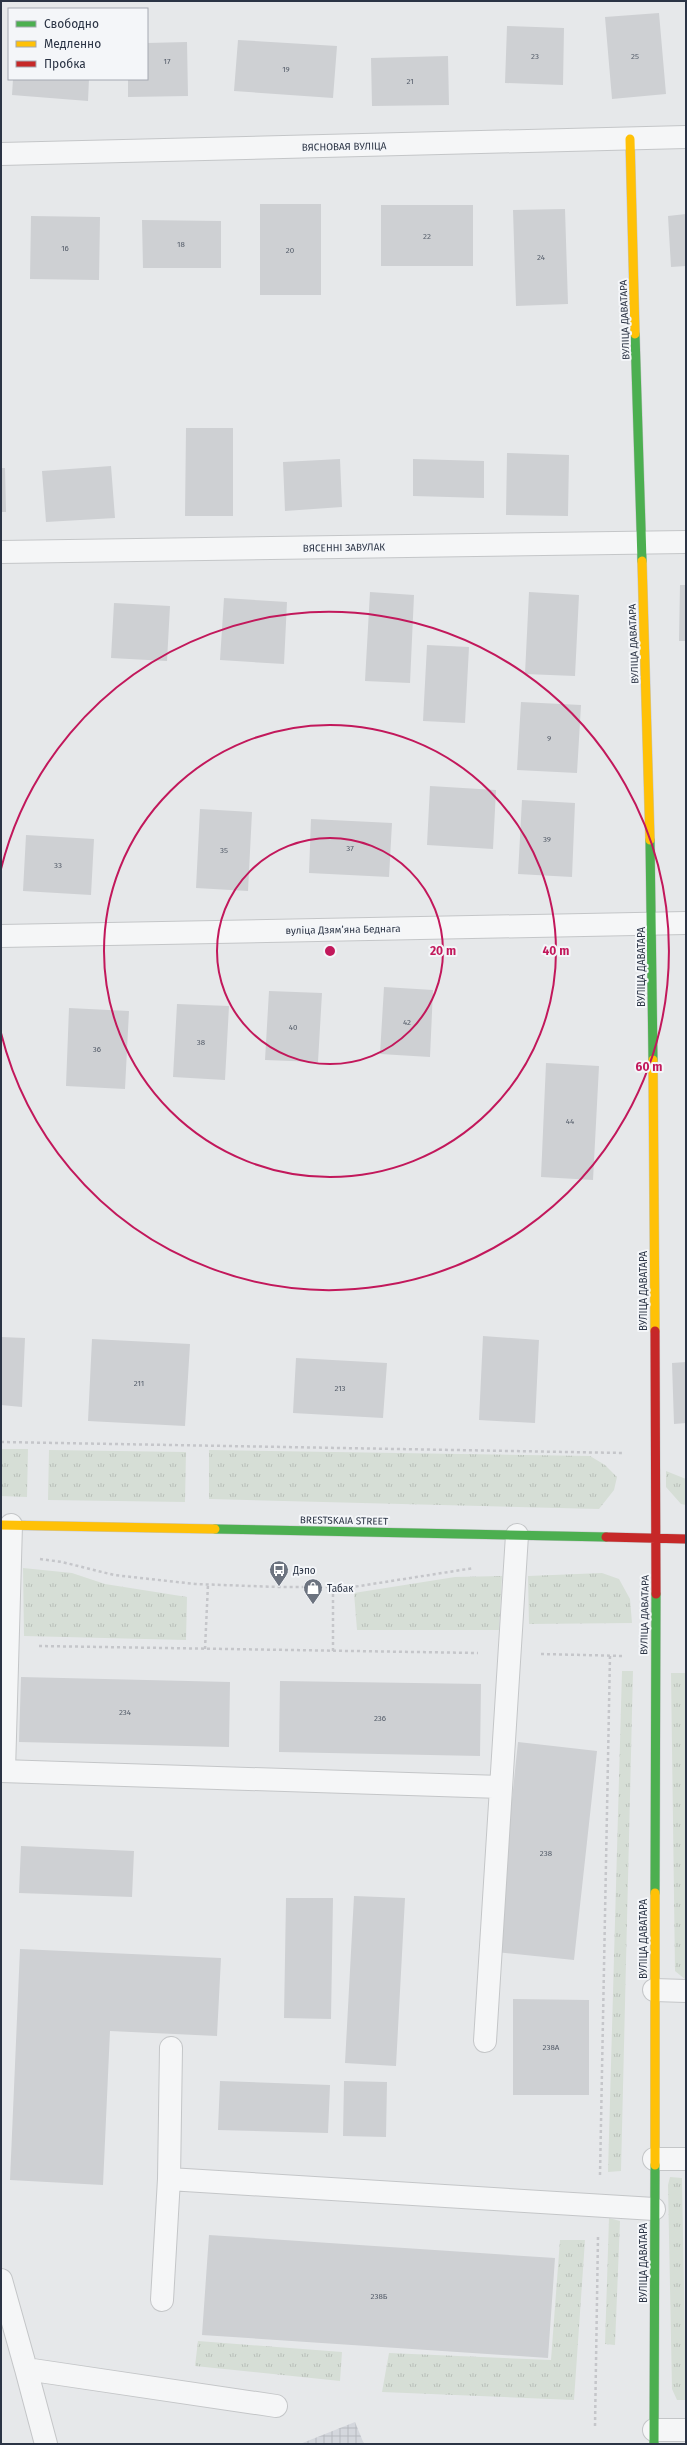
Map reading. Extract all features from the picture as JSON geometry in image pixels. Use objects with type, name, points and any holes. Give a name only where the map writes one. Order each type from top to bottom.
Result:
[{"type":"street","name":"ВЯСНОВАЯ ВУЛІЦА","points":[[1,154],[686,137]]},
{"type":"street","name":"ВУЛІЦА ДАВАТАРА","points":[[630,138],[652,922],[656,1538],[654,1656],[654,2437]]},
{"type":"street","name":"ВЯСЕННІ ЗАВУЛАК","points":[[1,552],[641,544],[686,542]]},
{"type":"street","name":"вуліца Дзямʼяна Беднага","points":[[1,936],[652,922],[686,923]]},
{"type":"street","name":"BRESTSKAIA STREET","points":[[6,1525],[686,1538]]},
{"type":"street","points":[[6,1525],[10,1556],[8,1646],[2,1771],[501,1787]]},
{"type":"street","points":[[486,2041],[517,1535]]},
{"type":"street","points":[[654,1990],[686,1991]]},
{"type":"street","points":[[162,2300],[169,2179],[171,2048]]},
{"type":"street","points":[[654,2159],[686,2159]]},
{"type":"street","points":[[169,2179],[654,2209]]},
{"type":"street","points":[[2,2284],[46,2444]]},
{"type":"street","points":[[26,2369],[276,2406]]},
{"type":"street","points":[[654,2437],[686,2430]]},
{"type":"path","points":[[1,1442],[655,1453]]},
{"type":"path","points":[[10,1556],[62,1562],[114,1575],[208,1584],[333,1587],[353,1587],[444,1571],[515,1565]]},
{"type":"path","points":[[205,1649],[208,1584]]},
{"type":"path","points":[[333,1587],[333,1651]]},
{"type":"path","points":[[8,1646],[654,1656]]},
{"type":"path","points":[[595,2426],[610,1655]]},
{"type":"shaded area","points":[[355,2422],[364,2444],[300,2444]]},
{"type":"green space","points":[[1,1449],[28,1449],[27,1497],[1,1496]]},
{"type":"green space","points":[[49,1450],[186,1452],[185,1502],[48,1500]]},
{"type":"green space","points":[[209,1450],[590,1456],[605,1465],[617,1477],[614,1490],[599,1509],[209,1499]]},
{"type":"green space","points":[[666,1471],[686,1479],[686,1505],[681,1504],[666,1487]]},
{"type":"green space","points":[[23,1568],[72,1573],[105,1584],[187,1597],[186,1640],[24,1636]]},
{"type":"green space","points":[[602,1573],[619,1579],[630,1599],[632,1623],[529,1624],[528,1576]]},
{"type":"green space","points":[[502,1576],[499,1630],[357,1630],[354,1593],[455,1577]]},
{"type":"green space","points":[[622,1671],[633,1671],[621,2171],[608,2172]]},
{"type":"green space","points":[[671,1673],[686,1673],[686,1980],[675,1971]]},
{"type":"green space","points":[[670,2177],[682,2178],[686,2400],[677,2400],[672,2389],[668,2185]]},
{"type":"green space","points":[[609,2218],[620,2221],[615,2345],[605,2344]]},
{"type":"green space","points":[[560,2240],[585,2240],[574,2400],[382,2392],[389,2353],[551,2360]]},
{"type":"green space","points":[[198,2341],[342,2352],[340,2381],[195,2366]]},
{"type":"building","points":[[659,13],[666,94],[612,99],[605,17]]},
{"type":"building","points":[[507,26],[564,28],[563,85],[505,83]]},
{"type":"building","points":[[238,40],[337,46],[333,98],[234,91]]},
{"type":"building","points":[[187,42],[188,96],[128,97],[128,80],[148,80],[148,43]]},
{"type":"building","points":[[448,56],[449,105],[372,106],[371,58]]},
{"type":"building","points":[[13,80],[89,80],[88,101],[12,95]]},
{"type":"building","points":[[260,204],[321,204],[321,295],[260,295]]},
{"type":"building","points":[[381,205],[473,205],[473,266],[381,266]]},
{"type":"building","points":[[565,209],[568,304],[516,306],[513,210]]},
{"type":"building","points":[[686,214],[686,266],[671,267],[668,216]]},
{"type":"building","points":[[31,216],[100,217],[99,280],[30,279]]},
{"type":"building","points":[[142,220],[221,221],[221,268],[143,268]]},
{"type":"building","points":[[186,428],[233,428],[233,516],[185,516]]},
{"type":"building","points":[[507,453],[569,455],[568,516],[506,515]]},
{"type":"building","points":[[340,459],[342,507],[285,511],[283,462]]},
{"type":"building","points":[[413,459],[484,461],[484,498],[413,496]]},
{"type":"building","points":[[111,466],[115,518],[46,522],[42,471]]},
{"type":"building","points":[[1,468],[5,468],[6,512],[1,512]]},
{"type":"building","points":[[680,585],[686,585],[686,641],[679,641]]},
{"type":"building","points":[[370,592],[414,595],[410,683],[365,681]]},
{"type":"building","points":[[529,592],[579,595],[575,676],[525,674]]},
{"type":"building","points":[[224,598],[287,602],[284,664],[220,660]]},
{"type":"building","points":[[114,603],[170,606],[167,661],[111,658]]},
{"type":"building","points":[[427,645],[469,647],[465,723],[423,721]]},
{"type":"building","points":[[521,702],[581,705],[577,773],[517,770]]},
{"type":"building","points":[[430,786],[496,790],[493,849],[427,845]]},
{"type":"building","points":[[522,800],[575,803],[572,877],[518,874]]},
{"type":"building","points":[[200,809],[252,812],[248,891],[196,888]]},
{"type":"building","points":[[311,819],[392,823],[389,877],[309,873]]},
{"type":"building","points":[[26,835],[94,839],[91,895],[23,891]]},
{"type":"building","points":[[384,987],[433,990],[430,1057],[380,1054]]},
{"type":"building","points":[[269,991],[322,993],[318,1062],[265,1060]]},
{"type":"building","points":[[177,1004],[229,1006],[225,1080],[173,1077]]},
{"type":"building","points":[[69,1008],[129,1011],[125,1089],[66,1086]]},
{"type":"building","points":[[546,1063],[599,1066],[593,1180],[541,1177]]},
{"type":"building","points":[[483,1336],[539,1340],[535,1423],[479,1420]]},
{"type":"building","points":[[1,1337],[25,1338],[22,1407],[1,1405]]},
{"type":"building","points":[[92,1339],[190,1344],[185,1426],[88,1421]]},
{"type":"building","points":[[296,1358],[387,1363],[383,1418],[293,1413]]},
{"type":"building","points":[[686,1362],[686,1423],[674,1424],[672,1363]]},
{"type":"building","points":[[21,1677],[230,1682],[229,1747],[19,1742]]},
{"type":"building","points":[[280,1681],[481,1684],[480,1756],[279,1752]]},
{"type":"building","points":[[518,1742],[597,1751],[574,1960],[496,1952]]},
{"type":"building","points":[[21,1846],[134,1851],[132,1897],[19,1893]]},
{"type":"building","points":[[354,1896],[405,1898],[396,2066],[345,2063]]},
{"type":"building","points":[[286,1898],[333,1898],[331,2019],[284,2018]]},
{"type":"building","points":[[20,1949],[221,1958],[217,2036],[110,2031],[103,2185],[10,2180]]},
{"type":"building","points":[[513,1999],[589,2000],[589,2095],[513,2095]]},
{"type":"building","points":[[220,2081],[330,2085],[328,2133],[218,2130]]},
{"type":"building","points":[[344,2081],[387,2082],[386,2137],[343,2136]]},
{"type":"building","points":[[209,2235],[555,2258],[548,2358],[202,2335]]},
{"type":"traffic: fast","points":[[635,334],[642,561]]},
{"type":"traffic: fast","points":[[650,840],[653,1060]]},
{"type":"traffic: fast","points":[[215,1529],[606,1537]]},
{"type":"traffic: fast","points":[[655,1893],[656,1594]]},
{"type":"traffic: fast","points":[[654,2444],[655,2165]]},
{"type":"traffic: slow","points":[[630,139],[635,334]]},
{"type":"traffic: slow","points":[[642,561],[650,840]]},
{"type":"traffic: slow","points":[[653,1060],[655,1331]]},
{"type":"traffic: slow","points":[[1,1525],[215,1529]]},
{"type":"traffic: slow","points":[[655,1893],[655,2165]]},
{"type":"traffic: jam","points":[[655,1331],[656,1594]]},
{"type":"traffic: jam","points":[[606,1537],[686,1539]]},
{"type":"place","name":"Дэпо","points":[[279,1587]]},
{"type":"place","name":"Табак","points":[[313,1605]]}]
